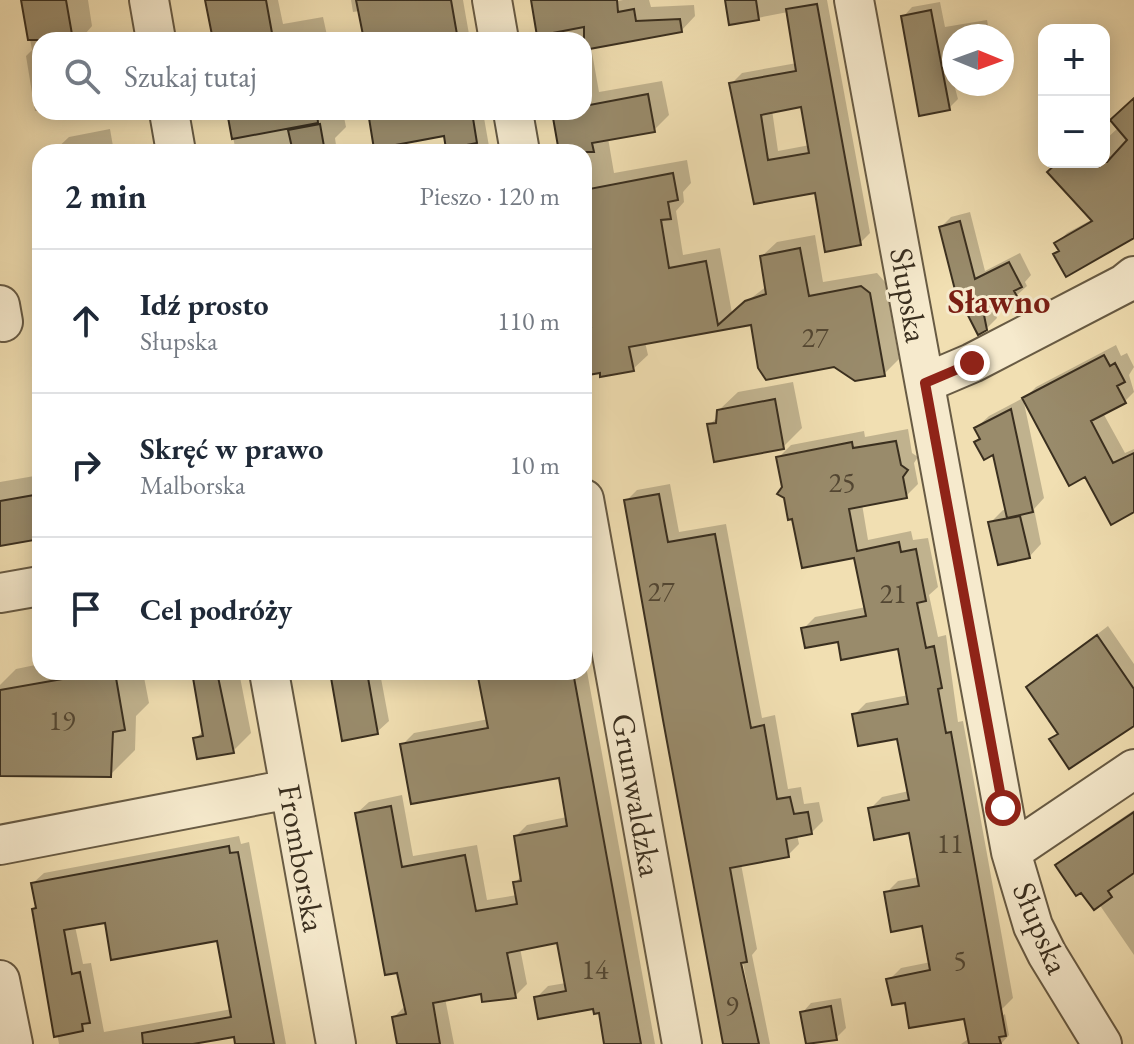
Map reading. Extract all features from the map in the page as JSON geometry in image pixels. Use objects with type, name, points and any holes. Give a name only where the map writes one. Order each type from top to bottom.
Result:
[{"type":"street","points":[[149,0],[155,32]]},
{"type":"street","points":[[492,0],[498,32]]},
{"type":"street","name":"Słupska","points":[[854,0],[1011,852],[1033,926],[1102,1044]]},
{"type":"street","points":[[170,120],[175,144]]},
{"type":"street","points":[[514,120],[519,144]]},
{"type":"street","points":[[925,383],[972,363],[1134,276]]},
{"type":"street","name":"Grunwaldzka","points":[[592,543],[682,1044]]},
{"type":"street","points":[[0,593],[32,587]]},
{"type":"street","name":"Fromborska","points":[[270,680],[336,1044]]},
{"type":"street","points":[[1011,852],[1134,769]]},
{"type":"street","points":[[0,845],[290,789]]},
{"type":"street","points":[[0,980],[13,1044]]},
{"type":"building","points":[[21,0],[66,0],[72,32],[32,32],[32,40],[28,40]]},
{"type":"building","points":[[205,0],[266,0],[272,32],[211,32]]},
{"type":"building","points":[[356,0],[451,0],[457,32],[362,32]]},
{"type":"building","points":[[531,0],[617,0],[618,12],[634,9],[636,21],[680,19],[682,32],[592,49],[592,32],[584,32],[584,27],[536,32]]},
{"type":"building","points":[[725,0],[756,0],[759,20],[729,25]]},
{"type":"building","points":[[817,4],[861,245],[825,252],[815,193],[754,204],[729,83],[796,71],[786,9]],"holes":[[[801,107],[809,153],[768,160],[761,115]]]},
{"type":"building","points":[[931,10],[942,68],[942,96],[947,96],[950,110],[919,116],[901,16]]},
{"type":"building","points":[[648,94],[655,132],[592,143],[594,152],[592,144],[558,144],[553,120],[592,120],[592,104]]},
{"type":"building","points":[[1134,98],[1134,238],[1066,277],[1053,254],[1059,251],[1054,243],[1092,221],[1047,172],[1051,168],[1110,168],[1110,159],[1127,140],[1110,120]]},
{"type":"building","points":[[228,120],[318,120],[318,123],[232,139]]},
{"type":"building","points":[[369,120],[473,120],[477,143],[445,144],[444,136],[401,144],[373,144]]},
{"type":"building","points":[[320,124],[324,144],[291,144],[288,130]]},
{"type":"building","points":[[673,173],[678,200],[668,202],[671,219],[661,220],[669,268],[706,261],[718,325],[745,301],[766,294],[760,256],[800,248],[809,296],[861,286],[870,293],[885,376],[855,381],[834,367],[766,380],[758,368],[751,325],[629,347],[634,371],[600,377],[600,373],[592,374],[592,188]]},
{"type":"building","points":[[960,221],[975,279],[1009,262],[1022,287],[1014,291],[1018,298],[984,315],[987,330],[978,335],[955,290],[939,227]]},
{"type":"building","points":[[1104,355],[1110,366],[1115,363],[1125,382],[1117,386],[1126,403],[1091,421],[1113,463],[1134,453],[1134,512],[1111,525],[1085,477],[1069,486],[1022,398]]},
{"type":"building","points":[[775,399],[784,449],[714,462],[707,424],[716,423],[717,410]]},
{"type":"building","points":[[1011,409],[1033,512],[1007,518],[993,455],[984,460],[974,442],[980,439],[974,428]]},
{"type":"building","points":[[896,441],[901,465],[908,470],[903,477],[907,498],[849,509],[857,551],[899,542],[901,552],[916,549],[926,601],[917,603],[926,648],[934,646],[946,733],[951,732],[1006,1036],[999,1037],[1001,1044],[969,1044],[964,1019],[909,1028],[905,1003],[892,1005],[886,979],[930,970],[922,926],[891,932],[884,892],[919,886],[909,833],[874,840],[868,808],[909,800],[897,739],[858,746],[852,714],[908,704],[898,649],[841,660],[838,642],[805,648],[801,628],[866,616],[854,558],[802,568],[792,519],[788,520],[784,498],[777,494],[782,487],[776,457],[852,442],[853,448]]},
{"type":"building","points":[[659,494],[668,542],[715,534],[751,728],[764,725],[777,799],[790,797],[794,814],[808,812],[812,834],[786,839],[789,857],[730,868],[747,962],[741,963],[759,1044],[723,1044],[663,720],[624,500]]},
{"type":"building","points":[[32,495],[32,540],[0,546],[0,501]]},
{"type":"building","points":[[1020,516],[1030,558],[998,565],[988,522]]},
{"type":"building","points":[[1097,635],[1134,689],[1134,726],[1069,769],[1049,739],[1058,734],[1026,687]]},
{"type":"building","points":[[57,680],[116,680],[125,730],[113,732],[111,777],[0,776],[0,690]]},
{"type":"building","points":[[193,680],[219,680],[234,753],[197,759],[193,738],[203,736]]},
{"type":"building","points":[[331,680],[368,680],[378,734],[342,741]]},
{"type":"building","points":[[479,680],[574,680],[641,1044],[604,1044],[599,1013],[594,1014],[593,1009],[538,1019],[534,997],[566,991],[557,943],[507,953],[516,998],[482,1002],[481,994],[433,1003],[440,1044],[397,1044],[392,1017],[406,1014],[397,973],[385,975],[355,813],[391,806],[402,867],[465,855],[476,911],[517,904],[513,882],[521,881],[514,836],[567,826],[559,778],[411,804],[400,744],[488,728]]},
{"type":"building","points":[[1134,812],[1134,873],[1108,891],[1112,897],[1094,910],[1081,893],[1076,896],[1055,865]]},
{"type":"building","points":[[229,846],[230,853],[238,852],[274,1044],[235,1044],[234,1037],[193,1044],[143,1044],[142,1033],[231,1017],[217,941],[111,960],[105,923],[64,930],[72,974],[80,972],[90,1023],[82,1024],[83,1031],[54,1037],[32,909],[36,908],[31,883]]},
{"type":"building","points":[[831,1006],[837,1040],[806,1044],[800,1012]]},
{"type":"district","name":"Sławno","points":[[999,301]]},
{"type":"route","points":[[972,363],[925,383],[1003,808]]}]
